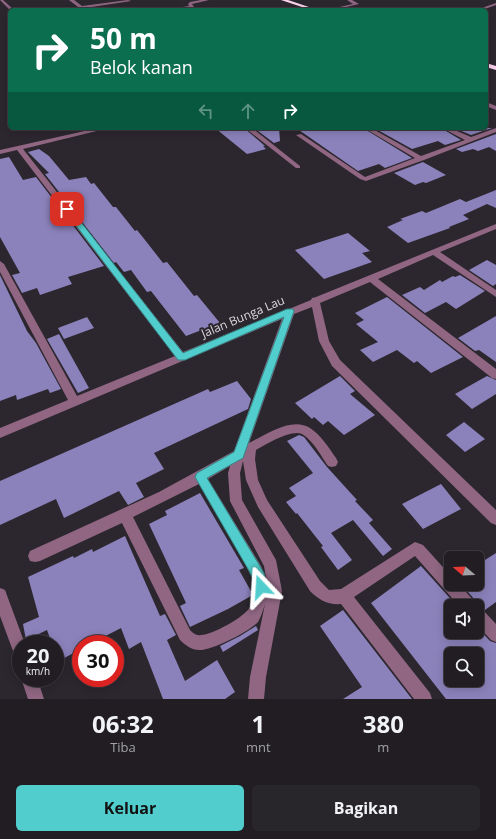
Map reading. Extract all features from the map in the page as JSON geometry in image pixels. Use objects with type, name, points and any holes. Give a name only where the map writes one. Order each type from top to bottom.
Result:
[{"type":"highway","points":[[283,0],[309,8]]},
{"type":"highway","points":[[294,0],[319,8]]},
{"type":"street","points":[[1,0],[10,8]]},
{"type":"street","points":[[71,0],[82,8]]},
{"type":"street","points":[[192,7],[190,4],[191,3],[207,0]]},
{"type":"street","points":[[338,8],[357,4],[349,0]]},
{"type":"street","points":[[89,8],[128,1],[136,5]]},
{"type":"street","points":[[183,8],[212,4]]},
{"type":"street","points":[[484,8],[496,4]]},
{"type":"street","points":[[0,152],[97,130]]},
{"type":"street","points":[[251,130],[298,167]]},
{"type":"street","points":[[371,130],[422,159]]},
{"type":"street","points":[[449,130],[471,140]]},
{"type":"street","points":[[299,135],[362,178],[366,179],[496,130]]},
{"type":"street","points":[[20,148],[182,358]]},
{"type":"street","name":"Jalan Bunga Lau","points":[[0,433],[182,358],[315,300],[496,226]]},
{"type":"street","points":[[434,252],[496,294]]},
{"type":"street","points":[[0,264],[75,402]]},
{"type":"street","points":[[370,278],[496,375]]},
{"type":"street","points":[[315,300],[324,344],[336,363],[496,519]]},
{"type":"street","points":[[256,699],[258,677],[275,591],[271,565],[236,501],[234,473],[290,311]]},
{"type":"street","points":[[35,556],[125,515],[200,477],[239,455],[250,447],[296,428],[307,431],[332,462]]},
{"type":"street","points":[[250,447],[249,459],[252,480],[262,503],[315,586],[324,596],[335,598],[344,596],[415,548],[418,549],[463,599]]},
{"type":"street","points":[[125,515],[185,635],[196,642],[209,642],[252,617],[258,604],[261,587],[259,578],[252,564],[200,477]]},
{"type":"street","points":[[0,595],[14,635]]},
{"type":"street","points":[[344,596],[424,699]]},
{"type":"street","points":[[484,622],[496,636]]},
{"type":"street","points":[[32,687],[36,699]]},
{"type":"building","points":[[217,130],[246,130],[265,146],[263,146],[266,149],[247,154]]},
{"type":"building","points":[[257,130],[279,130],[280,141],[274,143]]},
{"type":"building","points":[[299,130],[366,130],[412,158],[385,168],[379,164],[358,171]]},
{"type":"building","points":[[378,130],[444,130],[461,140],[445,145],[438,141],[412,149]]},
{"type":"building","points":[[459,130],[486,130],[471,135]]},
{"type":"building","points":[[496,134],[496,151],[489,147],[478,151],[473,149],[462,152],[456,149]]},
{"type":"building","points":[[39,149],[49,156],[69,180],[86,177],[91,184],[94,183],[113,207],[116,207],[135,231],[137,230],[163,263],[167,262],[194,296],[197,295],[220,323],[186,336],[151,291],[147,292],[131,270],[124,272],[116,262],[114,263],[45,174],[49,173],[28,152]]},
{"type":"building","points":[[9,157],[23,180],[36,177],[104,266],[68,277],[72,284],[40,295],[37,288],[22,293],[12,275],[20,273],[0,237],[0,159]]},
{"type":"building","points":[[423,162],[446,175],[426,183],[423,182],[415,185],[394,173]]},
{"type":"building","points":[[496,190],[496,208],[487,204],[463,215],[469,219],[449,227],[450,228],[408,243],[387,227],[403,220],[400,219],[422,211],[426,213],[460,199],[466,202]]},
{"type":"building","points":[[348,233],[370,251],[362,253],[372,262],[324,279],[295,250]]},
{"type":"building","points":[[487,260],[496,265],[496,284],[493,286],[469,270]]},
{"type":"building","points":[[0,275],[27,331],[36,343],[61,389],[50,393],[48,389],[17,400],[16,395],[0,401]]},
{"type":"building","points":[[460,275],[485,291],[456,309],[446,302],[425,313],[402,295],[420,287],[424,290],[440,280],[442,282],[453,276],[455,277]]},
{"type":"building","points":[[387,297],[463,357],[431,373],[417,361],[414,363],[397,350],[373,362],[360,350],[378,342],[356,324],[364,320],[355,313]]},
{"type":"building","points":[[496,316],[496,362],[479,350],[475,351],[458,338]]},
{"type":"building","points":[[87,317],[94,328],[64,339],[58,328]]},
{"type":"building","points":[[59,334],[89,388],[78,393],[47,339]]},
{"type":"building","points":[[340,376],[355,391],[350,394],[375,415],[344,435],[328,421],[323,425],[314,417],[312,419],[295,403]]},
{"type":"building","points":[[487,376],[496,380],[496,394],[472,409],[455,394]]},
{"type":"building","points":[[237,381],[251,399],[248,409],[154,453],[164,469],[136,483],[144,497],[128,505],[119,491],[64,518],[56,499],[0,525],[0,481],[208,389],[210,392]]},
{"type":"building","points":[[464,422],[485,439],[465,452],[446,435]]},
{"type":"building","points":[[299,435],[304,437],[327,467],[357,500],[355,501],[373,520],[369,523],[392,549],[383,556],[353,520],[331,533],[352,560],[338,570],[321,547],[323,546],[297,513],[296,514],[286,502],[296,496],[289,488],[313,473],[287,441]]},
{"type":"building","points":[[441,484],[461,509],[423,529],[402,504]]},
{"type":"building","points":[[200,493],[244,568],[239,570],[252,593],[251,596],[228,609],[190,627],[180,606],[186,603],[149,524],[167,515],[165,511]]},
{"type":"building","points":[[125,536],[160,616],[165,614],[176,635],[167,640],[185,681],[217,660],[235,692],[225,699],[163,699],[141,642],[129,649],[121,628],[107,635],[72,635],[72,654],[64,658],[64,635],[49,635],[47,630],[36,635],[25,635],[23,624],[39,617],[28,577],[73,556],[74,558],[92,549],[93,552]]},
{"type":"building","points":[[496,553],[496,602],[485,610],[484,599],[474,599],[467,591],[484,591],[484,561]]},
{"type":"building","points":[[421,566],[451,599],[444,599],[444,639],[484,639],[484,635],[490,641],[496,643],[496,699],[446,699],[371,603]]},
{"type":"building","points":[[343,610],[412,699],[343,699],[362,687],[320,626]]},
{"type":"building","points":[[256,626],[258,630],[223,652],[220,646]]},
{"type":"route","points":[[67,209],[182,358],[290,311],[239,455],[200,477],[252,564],[259,578],[261,587]]}]
